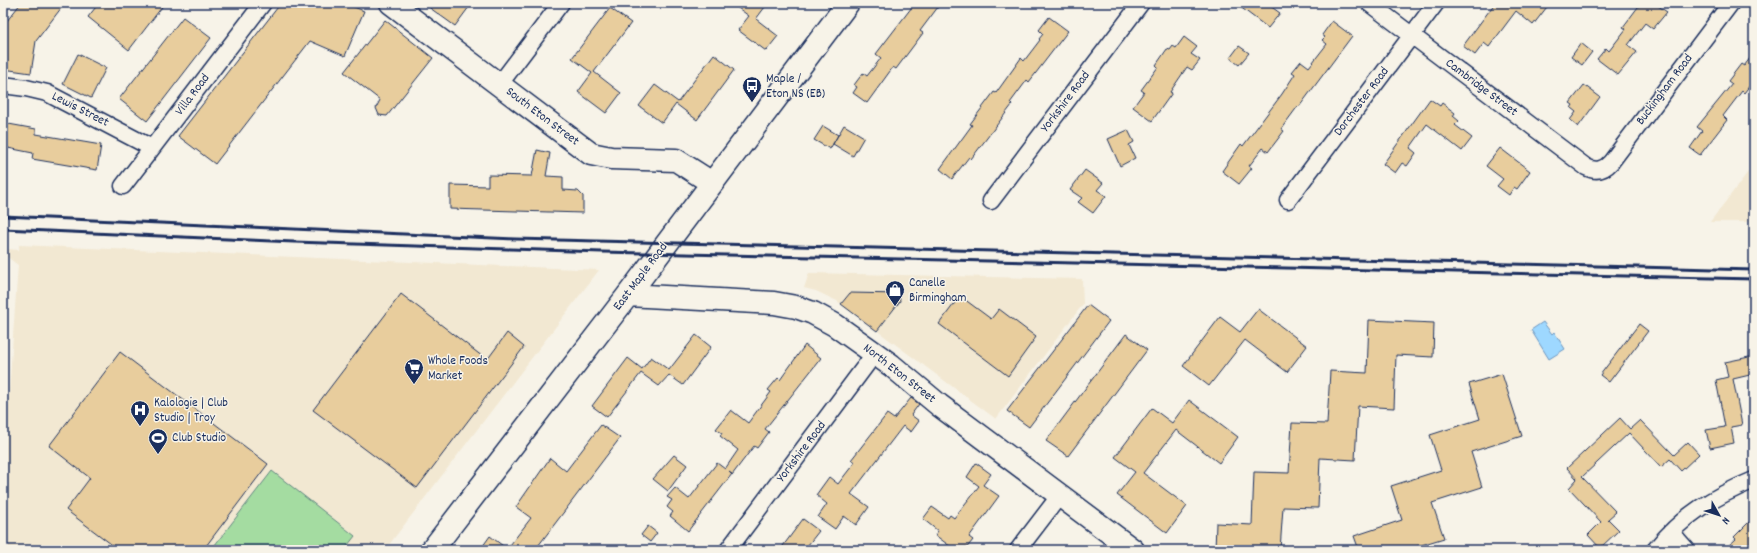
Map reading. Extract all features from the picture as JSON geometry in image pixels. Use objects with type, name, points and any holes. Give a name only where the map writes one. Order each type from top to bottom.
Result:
[{"type":"street","name":"Villa Road","points":[[123,186],[263,3]]},
{"type":"street","name":"South Eton Street","points":[[391,3],[591,154],[612,158],[676,160],[712,184]]},
{"type":"street","points":[[499,85],[560,3]]},
{"type":"street","name":"East Maple Road","points":[[432,550],[628,295],[848,3]]},
{"type":"street","name":"Yorkshire Road","points":[[991,201],[1141,3]]},
{"type":"street","name":"Cambridge Street","points":[[1369,3],[1586,167],[1595,170]]},
{"type":"street","name":"Dorchester Road","points":[[1288,200],[1436,3]]},
{"type":"street","name":"Buckingham Road","points":[[1595,170],[1604,169],[1611,162],[1731,3]]},
{"type":"street","name":"Lewis Street","points":[[3,85],[26,88],[47,94],[152,148]]},
{"type":"street","name":"North Eton Street","points":[[628,295],[774,303],[796,307],[813,313],[835,325],[875,353],[939,405],[1133,550]]},
{"type":"street","name":"Yorkshire Road","points":[[728,550],[875,353]]},
{"type":"street","points":[[1655,550],[1671,532],[1694,512],[1724,493],[1754,480]]},
{"type":"street","points":[[1018,550],[1060,496]]},
{"type":"street","points":[[1671,532],[1688,550]]},
{"type":"shaded area","points":[[1754,164],[1754,222],[1710,222]]},
{"type":"shaded area","points":[[19,245],[599,270],[385,550],[3,550],[3,477],[18,265],[6,256],[7,249],[19,250]]},
{"type":"shaded area","points":[[809,273],[1082,279],[1083,304],[996,419],[837,301],[816,291],[804,288]]},
{"type":"green space","points":[[272,471],[355,536],[344,550],[211,550]]},
{"type":"water","points":[[1543,322],[1552,334],[1554,332],[1565,349],[1549,359],[1531,330]]},
{"type":"building","points":[[21,3],[65,3],[36,41],[31,73],[3,69],[3,26]]},
{"type":"building","points":[[99,3],[165,3],[129,50],[88,17]]},
{"type":"building","points":[[281,3],[344,3],[364,11],[345,56],[310,41],[215,164],[178,136]]},
{"type":"building","points":[[423,3],[472,3],[455,26]]},
{"type":"building","points":[[731,3],[768,3],[756,19],[778,36],[766,51],[738,30],[749,16]]},
{"type":"building","points":[[915,3],[941,3],[920,31],[923,33],[896,69],[893,67],[867,103],[853,93],[857,87],[854,85],[863,73],[867,76],[881,58],[876,54]]},
{"type":"building","points":[[1235,3],[1266,3],[1280,13],[1268,28]]},
{"type":"building","points":[[1495,3],[1550,3],[1533,25],[1516,11],[1489,47],[1484,43],[1475,55],[1463,46]]},
{"type":"building","points":[[1641,3],[1654,3],[1667,12],[1653,29],[1645,23],[1628,45],[1637,52],[1618,75],[1597,59],[1606,48],[1609,51],[1626,29],[1623,27]]},
{"type":"building","points":[[610,8],[631,23],[594,72],[621,93],[606,113],[578,92],[592,73],[572,58]]},
{"type":"building","points":[[183,17],[211,38],[147,121],[119,99]]},
{"type":"building","points":[[1049,17],[1068,31],[1029,82],[1027,80],[1010,103],[1012,105],[971,159],[969,157],[952,179],[940,169],[972,125],[970,124],[994,92],[996,93],[1021,58],[1024,61],[1040,40],[1039,39],[1043,34],[1039,30]]},
{"type":"building","points":[[385,20],[433,58],[387,116],[379,115],[376,108],[380,100],[344,72]]},
{"type":"building","points":[[1332,21],[1352,36],[1281,129],[1284,131],[1268,152],[1263,148],[1249,166],[1252,168],[1239,184],[1222,171],[1241,144],[1243,146],[1282,94],[1295,74],[1292,72],[1301,61],[1309,67],[1327,44],[1322,40],[1325,37],[1322,35]]},
{"type":"building","points":[[1184,37],[1197,47],[1191,54],[1200,60],[1192,70],[1187,67],[1170,92],[1172,93],[1152,121],[1133,107],[1144,92],[1141,90],[1158,67],[1156,65],[1167,49],[1170,50],[1173,46],[1176,48]]},
{"type":"building","points":[[1581,43],[1592,52],[1582,65],[1571,57]]},
{"type":"building","points":[[1239,46],[1249,53],[1239,65],[1230,58]]},
{"type":"building","points":[[1754,53],[1754,80],[1744,93],[1742,91],[1723,116],[1727,120],[1700,155],[1690,148],[1702,131],[1697,127],[1732,84],[1728,81],[1741,64],[1744,66]]},
{"type":"building","points":[[78,54],[106,68],[91,98],[63,84]]},
{"type":"building","points":[[714,54],[734,70],[697,120],[676,104],[662,123],[639,106],[655,85],[678,102]]},
{"type":"building","points":[[1584,85],[1600,97],[1578,127],[1570,120],[1576,112],[1571,108],[1573,105],[1570,103]]},
{"type":"building","points":[[1430,99],[1440,106],[1442,103],[1455,113],[1453,116],[1459,121],[1455,125],[1472,138],[1462,151],[1427,124],[1410,148],[1416,153],[1407,166],[1402,163],[1395,173],[1383,164]]},
{"type":"building","points":[[3,123],[36,129],[36,134],[101,145],[97,170],[32,159],[33,153],[3,147]]},
{"type":"building","points":[[844,125],[864,137],[853,156],[833,144]]},
{"type":"building","points":[[823,126],[838,135],[830,149],[814,140]]},
{"type":"building","points":[[1128,130],[1134,142],[1129,145],[1135,158],[1120,166],[1108,139]]},
{"type":"building","points":[[1500,148],[1530,171],[1517,189],[1514,187],[1509,195],[1497,186],[1503,179],[1486,166]]},
{"type":"building","points":[[537,150],[550,153],[546,176],[563,177],[563,190],[578,191],[583,196],[583,213],[450,209],[450,185],[488,186],[488,175],[532,176]]},
{"type":"building","points":[[1085,170],[1103,183],[1097,190],[1106,196],[1093,213],[1078,202],[1082,198],[1070,190]]},
{"type":"building","points":[[850,293],[899,294],[900,301],[877,331],[841,304]]},
{"type":"building","name":"Whole Foods Market","points":[[401,294],[487,360],[507,333],[524,347],[417,488],[313,410]]},
{"type":"building","points":[[960,296],[991,319],[999,309],[1036,337],[1008,376],[939,324]]},
{"type":"building","points":[[1088,305],[1109,321],[1029,427],[1007,411]]},
{"type":"building","points":[[1258,309],[1307,346],[1287,372],[1245,340],[1209,386],[1183,366],[1220,317],[1240,332]]},
{"type":"building","points":[[1369,320],[1434,323],[1433,357],[1396,355],[1394,408],[1358,406],[1355,460],[1320,458],[1318,508],[1283,507],[1280,550],[1215,550],[1216,523],[1252,525],[1254,472],[1289,473],[1292,423],[1327,424],[1330,371],[1367,373]]},
{"type":"building","points":[[1639,324],[1648,331],[1609,382],[1600,375]]},
{"type":"building","points":[[1126,334],[1147,350],[1068,456],[1046,441]]},
{"type":"building","points":[[696,335],[711,347],[683,385],[669,375],[659,386],[641,373],[607,417],[592,406],[628,358],[642,369],[651,357],[669,370]]},
{"type":"building","points":[[805,345],[821,358],[765,429],[769,432],[757,448],[754,446],[688,531],[670,516],[673,512],[667,507],[672,500],[667,497],[675,488],[689,499],[717,463],[725,469],[738,450],[720,436],[722,433],[716,429],[731,410],[748,423],[771,392],[768,390],[778,378],[780,380]]},
{"type":"building","name":"Club Studio","points":[[120,352],[268,464],[203,550],[119,550],[66,510],[90,478],[49,446]]},
{"type":"building","points":[[1754,356],[1754,374],[1733,379],[1742,425],[1731,427],[1734,443],[1710,448],[1706,430],[1725,427],[1716,380],[1728,377],[1725,362]]},
{"type":"building","points":[[1502,374],[1522,436],[1471,452],[1482,487],[1432,503],[1444,538],[1405,550],[1359,550],[1354,536],[1402,520],[1391,486],[1441,470],[1430,435],[1480,419],[1469,384]]},
{"type":"building","points":[[911,398],[919,404],[911,415],[919,421],[911,432],[903,426],[851,494],[869,507],[856,525],[844,516],[835,529],[818,517],[827,504],[816,495],[829,477],[838,484],[855,462],[851,460],[887,414],[894,419]]},
{"type":"building","points":[[1189,400],[1238,437],[1219,463],[1176,430],[1143,473],[1187,506],[1167,533],[1117,495],[1135,472],[1115,457],[1152,408],[1172,423]]},
{"type":"building","points":[[1620,418],[1630,429],[1640,420],[1674,455],[1688,442],[1699,454],[1681,471],[1670,459],[1661,467],[1629,433],[1582,477],[1616,512],[1608,519],[1619,530],[1600,548],[1588,535],[1601,522],[1569,488],[1577,479],[1567,468]]},
{"type":"building","points":[[601,425],[620,438],[535,550],[480,550],[490,536],[507,549],[531,518],[516,507],[550,458],[566,471]]},
{"type":"building","points":[[674,455],[687,465],[668,491],[653,479]]},
{"type":"building","points":[[976,463],[991,474],[983,485],[999,496],[969,537],[973,540],[965,550],[955,550],[935,535],[938,531],[923,519],[932,507],[948,518],[950,515],[954,518],[979,486],[967,477]]},
{"type":"building","points":[[1754,517],[1754,541],[1745,550],[1724,550],[1736,539],[1734,537]]},
{"type":"building","points":[[803,519],[819,531],[804,550],[780,550]]},
{"type":"building","points":[[648,526],[657,533],[650,542],[641,535]]},
{"type":"railway","points":[[3,216],[516,239],[1754,270]]},
{"type":"railway","points":[[3,229],[294,242],[602,252],[1754,279]]},
{"type":"place","name":"Maple / Eton NS (EB)","points":[[752,103]]},
{"type":"place","name":"Canelle Birmingham","points":[[895,307]]},
{"type":"place","name":"Whole Foods Market","points":[[414,385]]},
{"type":"place","name":"Kalologie | Club Studio | Troy","points":[[140,427]]},
{"type":"place","name":"Club Studio","points":[[158,455]]}]
